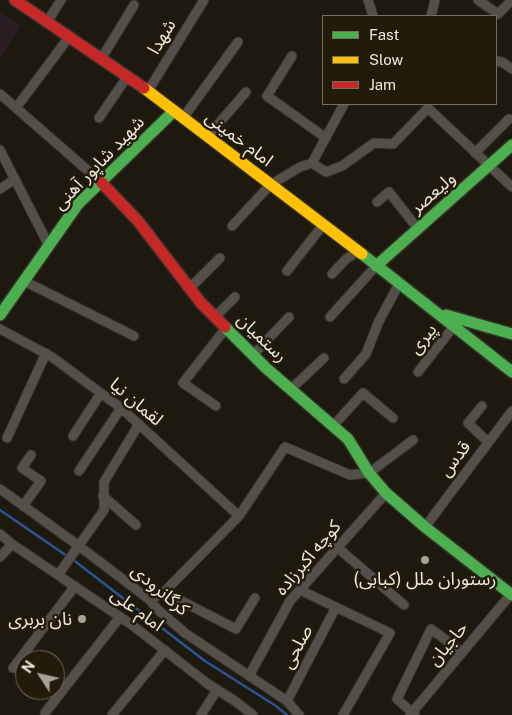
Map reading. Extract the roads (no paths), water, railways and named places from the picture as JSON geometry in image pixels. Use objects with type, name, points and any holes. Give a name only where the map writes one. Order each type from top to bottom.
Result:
[{"type":"street","name":"امام خمینی","points":[[15,0],[148,91],[437,312],[512,372]]},
{"type":"street","points":[[47,22],[61,0]]},
{"type":"street","name":"شهدا","points":[[148,91],[204,0]]},
{"type":"street","points":[[368,0],[373,15]]},
{"type":"street","points":[[431,15],[435,0]]},
{"type":"street","points":[[478,0],[498,14],[512,0]]},
{"type":"street","points":[[101,59],[134,5]]},
{"type":"street","points":[[16,108],[69,37]]},
{"type":"street","points":[[178,115],[238,42]]},
{"type":"street","points":[[292,56],[267,96],[326,138]]},
{"type":"street","points":[[497,61],[502,62],[512,69]]},
{"type":"street","points":[[99,118],[126,77]]},
{"type":"street","points":[[207,137],[246,92]]},
{"type":"street","name":"رستمیان","points":[[0,94],[101,182],[138,221],[215,317],[253,355],[348,440],[369,474],[386,493],[425,527],[511,594]]},
{"type":"street","points":[[312,164],[343,105]]},
{"type":"street","points":[[232,226],[270,185],[300,167],[312,164],[326,172],[342,166],[374,143],[393,144],[428,106],[512,187]]},
{"type":"street","name":"شهید شاپور آهنی","points":[[0,315],[78,204],[178,115]]},
{"type":"street","points":[[475,153],[509,119]]},
{"type":"street","name":"ولیعصر","points":[[376,266],[512,145]]},
{"type":"street","points":[[0,150],[49,246]]},
{"type":"street","points":[[0,189],[15,179]]},
{"type":"street","points":[[377,202],[389,192],[418,229]]},
{"type":"street","points":[[287,271],[323,225]]},
{"type":"street","points":[[332,274],[346,259],[357,252]]},
{"type":"street","points":[[190,288],[220,258]]},
{"type":"street","points":[[330,317],[376,266]]},
{"type":"street","points":[[24,281],[134,336]]},
{"type":"street","points":[[344,379],[366,354],[379,321],[399,284]]},
{"type":"street","points":[[215,317],[235,297]]},
{"type":"street","name":"امام خمینی","points":[[437,312],[512,334]]},
{"type":"street","points":[[253,355],[289,317]]},
{"type":"street","name":"پیری","points":[[418,372],[454,326]]},
{"type":"street","points":[[216,406],[184,383],[226,328]]},
{"type":"street","name":"لقمان نیا","points":[[0,329],[46,354],[102,393],[139,424],[239,516]]},
{"type":"street","points":[[7,438],[46,354]]},
{"type":"street","points":[[291,389],[324,358]]},
{"type":"street","points":[[333,426],[363,392],[393,418]]},
{"type":"street","points":[[73,436],[102,393]]},
{"type":"street","points":[[482,406],[468,423],[488,442]]},
{"type":"street","points":[[79,471],[121,408]]},
{"type":"street","name":"قدس","points":[[425,527],[512,411]]},
{"type":"street","points":[[58,575],[104,510],[104,482],[139,424]]},
{"type":"street","points":[[150,600],[164,592],[239,516],[285,447],[350,475],[369,474],[413,440]]},
{"type":"street","points":[[23,506],[41,481],[22,468],[31,455]]},
{"type":"street","name":"کرگانرودی","points":[[0,489],[150,600],[157,609],[185,633],[287,701],[299,715]]},
{"type":"street","name":"کوچه اکبرزاده","points":[[249,676],[290,601],[386,493]]},
{"type":"street","points":[[103,496],[136,526]]},
{"type":"street","name":"امام علی","points":[[0,534],[120,617],[217,690],[254,715]]},
{"type":"street","points":[[0,557],[12,544]]},
{"type":"street","points":[[338,548],[404,605]]},
{"type":"street","points":[[13,668],[75,586]]},
{"type":"street","points":[[300,590],[390,633],[343,715]]},
{"type":"street","points":[[164,592],[236,629],[255,598]]},
{"type":"street","name":"حاجیان","points":[[413,714],[511,594]]},
{"type":"street","name":"صلحی","points":[[287,701],[336,607]]},
{"type":"street","points":[[45,713],[120,617]]},
{"type":"street","points":[[413,714],[397,699],[431,629],[462,652]]},
{"type":"street","points":[[112,715],[165,650]]},
{"type":"street","points":[[201,715],[217,690]]},
{"type":"waterway","points":[[0,510],[67,556]]},
{"type":"waterway","points":[[72,559],[205,661],[287,715]]},
{"type":"place","name":"رستوران ملل (کبابی)","points":[[425,560]]},
{"type":"place","name":"نان بربری","points":[[82,619]]}]
